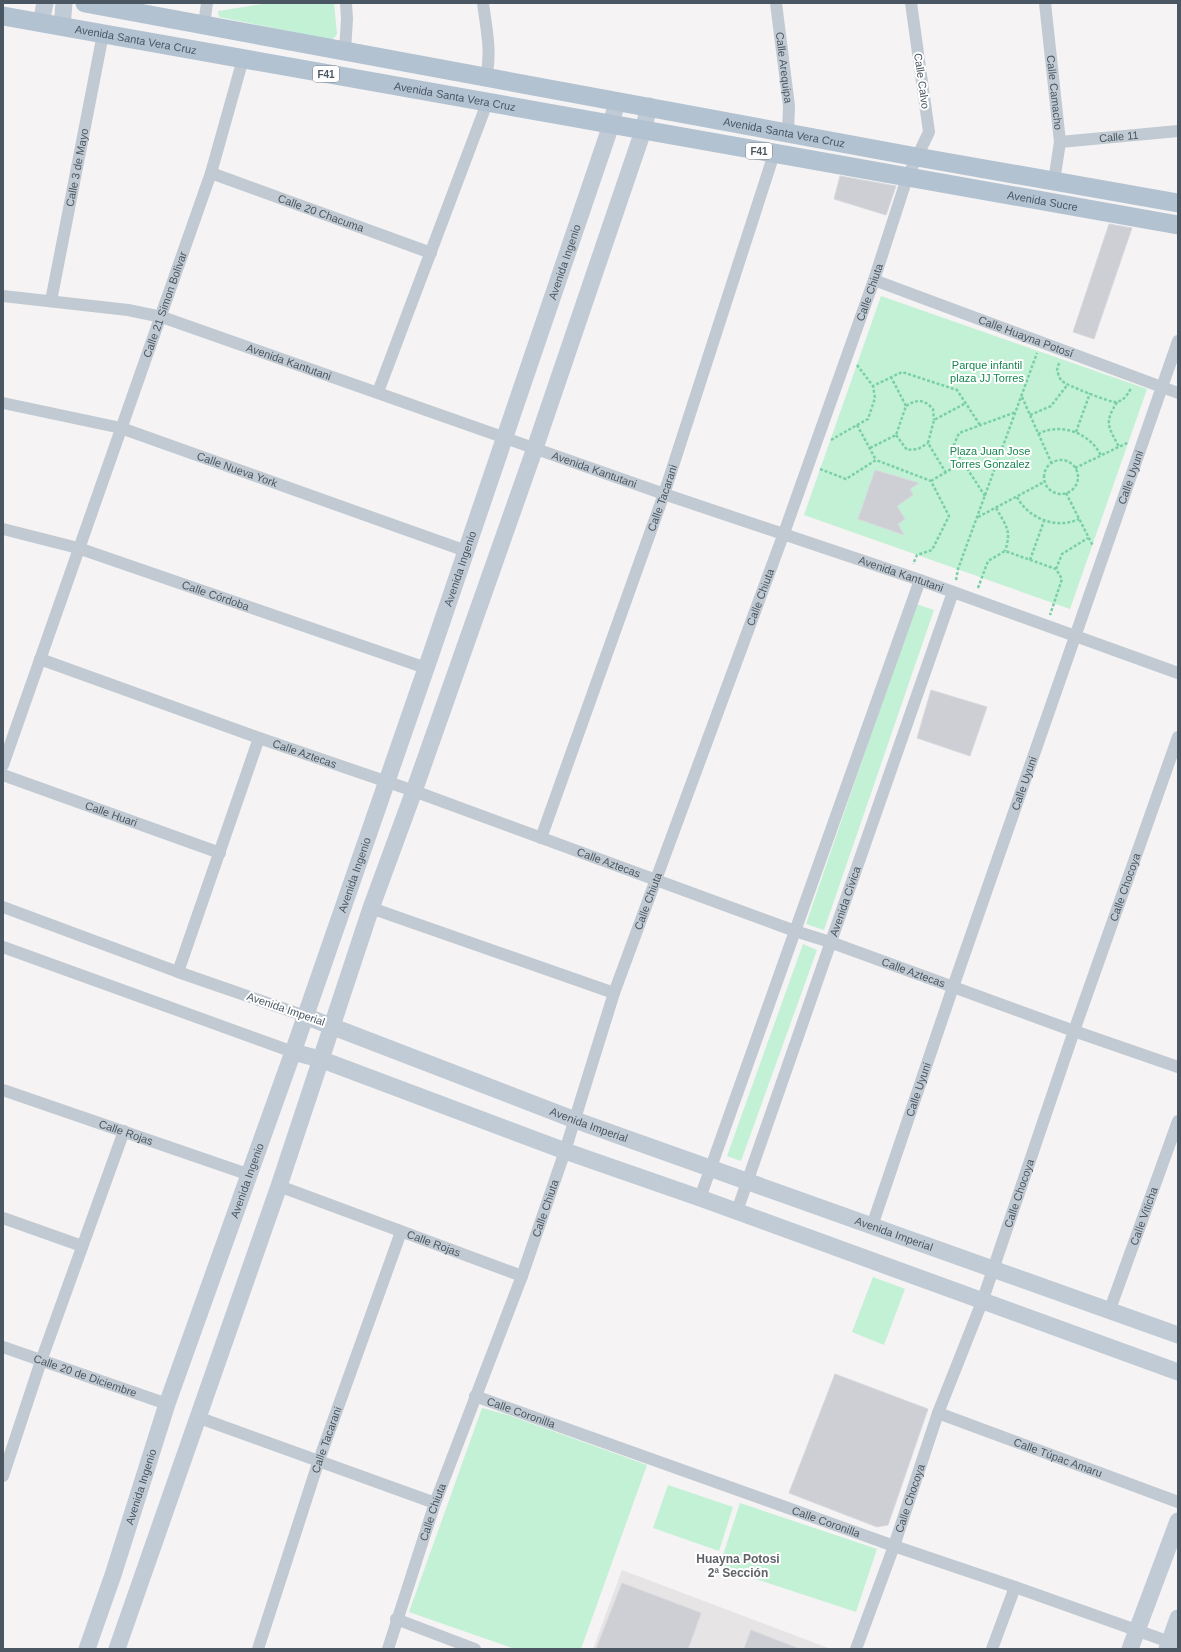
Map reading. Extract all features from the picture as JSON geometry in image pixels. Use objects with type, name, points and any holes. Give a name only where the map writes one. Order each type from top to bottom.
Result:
[{"type":"main road","name":"Avenida Santa Vera Cruz","points":[[85,3],[617,100],[917,157]]},
{"type":"main road","name":"Avenida Santa Vera Cruz","points":[[3,16],[907,178]]},
{"type":"main road","name":"Avenida Sucre","points":[[917,157],[1178,203]]},
{"type":"main road","name":"Avenida Sucre","points":[[907,178],[1178,225]]},
{"type":"street","points":[[41,23],[45,3]]},
{"type":"street","points":[[62,27],[64,3]]},
{"type":"street","points":[[204,25],[207,3]]},
{"type":"street","points":[[345,50],[347,38],[346,3]]},
{"type":"street","points":[[483,3],[489,49],[489,66],[486,77]]},
{"type":"street","name":"Calle Arequipa","points":[[776,3],[789,106],[788,132]]},
{"type":"street","name":"Calle Calvo","points":[[911,3],[929,132],[917,157]]},
{"type":"street","name":"Calle Camacho","points":[[1045,3],[1060,142],[1054,181]]},
{"type":"street","name":"Calle 3 de Mayo","points":[[51,301],[103,34]]},
{"type":"street","name":"Calle 21 Simon Bolivar","points":[[3,764],[78,548],[162,317],[211,173],[243,59]]},
{"type":"street","name":"Avenida Ingenio","points":[[87,1649],[113,1575],[167,1404],[250,1175],[426,668],[611,125],[617,100]]},
{"type":"street","points":[[378,392],[487,103]]},
{"type":"street","points":[[117,1649],[279,1186],[371,908],[414,791],[535,448],[643,130],[649,106]]},
{"type":"street","name":"Calle 11","points":[[1060,142],[1178,131]]},
{"type":"street","name":"Calle Tacarani","points":[[541,838],[664,494],[774,154]]},
{"type":"street","name":"Calle Chiuta","points":[[388,1649],[396,1619],[435,1503],[522,1276],[575,1120],[614,993],[784,533],[846,361],[907,178],[917,157]]},
{"type":"street","name":"Calle 20 Chacuma","points":[[211,173],[431,253]]},
{"type":"street","name":"Calle Huayna Potosí","points":[[874,280],[1178,393]]},
{"type":"street","name":"Avenida Kantutani","points":[[3,296],[128,310],[162,317],[664,494],[784,533],[920,580],[1178,673]]},
{"type":"street","name":"Calle Uyuni","points":[[872,1226],[953,986],[1178,342]]},
{"type":"street","name":"Calle Nueva York","points":[[3,403],[121,428],[466,551]]},
{"type":"street","name":"Calle Córdoba","points":[[3,529],[78,548],[426,668]]},
{"type":"street","points":[[700,1198],[920,580]]},
{"type":"street","name":"Avenida Cívica","points":[[737,1211],[746,1181],[954,592]]},
{"type":"street","name":"Calle Aztecas","points":[[40,659],[259,738],[414,791],[656,882],[830,942],[1074,1031],[1178,1067]]},
{"type":"street","name":"Calle Chocoya","points":[[856,1649],[894,1546],[938,1413],[982,1302],[1074,1031],[1178,737]]},
{"type":"street","points":[[178,972],[259,738]]},
{"type":"street","name":"Calle Huari","points":[[3,775],[220,853]]},
{"type":"street","name":"Avenida Imperial","points":[[3,907],[178,972],[332,1025],[575,1120],[993,1269],[1109,1312],[1178,1335]]},
{"type":"street","points":[[371,908],[614,993]]},
{"type":"street","points":[[3,947],[293,1052],[320,1059],[564,1151],[737,1211],[982,1302],[1178,1372]]},
{"type":"street","name":"Calle Rojas","points":[[3,1090],[250,1175]]},
{"type":"street","name":"Calle Viticha","points":[[1109,1312],[1178,1121]]},
{"type":"street","points":[[3,1476],[41,1361],[124,1131]]},
{"type":"street","name":"Calle Rojas","points":[[279,1186],[522,1276]]},
{"type":"street","points":[[3,1218],[82,1246]]},
{"type":"street","name":"Calle Tacarani","points":[[258,1649],[319,1460],[401,1232]]},
{"type":"street","name":"Calle 20 de Diciembre","points":[[3,1347],[167,1404]]},
{"type":"street","name":"Calle Coronilla","points":[[475,1396],[894,1546],[1015,1587],[1172,1645]]},
{"type":"street","name":"Calle Túpac Amaru","points":[[938,1413],[1178,1502]]},
{"type":"street","points":[[197,1417],[435,1503]]},
{"type":"street","points":[[1130,1649],[1178,1521]]},
{"type":"street","points":[[992,1649],[1015,1587]]},
{"type":"street","points":[[1172,1645],[1178,1618]]},
{"type":"street","points":[[396,1619],[475,1649]]},
{"type":"path","points":[[954,592],[958,569],[1041,342]]},
{"type":"path","points":[[1064,351],[1056,370],[1061,380],[1110,402],[1117,402]]},
{"type":"path","points":[[819,436],[831,440],[868,419],[875,398],[873,386],[857,365],[846,361]]},
{"type":"path","points":[[873,386],[902,372],[957,390],[980,425]]},
{"type":"path","points":[[870,448],[896,435],[906,406],[891,377]]},
{"type":"path","points":[[1119,447],[1109,425],[1108,417],[1117,402],[1127,396],[1135,378]]},
{"type":"path","points":[[1030,415],[1051,406],[1068,384]]},
{"type":"path","points":[[1076,432],[1090,393]]},
{"type":"path","points":[[1022,396],[1051,462]]},
{"type":"path","points":[[896,435],[907,450],[918,449],[928,443],[934,420],[933,409],[924,401],[918,401],[906,406]]},
{"type":"path","points":[[934,420],[966,403]]},
{"type":"path","points":[[985,496],[953,447],[959,433],[1016,412]]},
{"type":"path","points":[[857,425],[876,460],[931,482],[949,516],[932,550],[917,555],[908,576]]},
{"type":"path","points":[[1038,434],[1058,429],[1076,432],[1088,438],[1098,449],[1101,456]]},
{"type":"path","points":[[1075,468],[1129,442],[1142,446]]},
{"type":"path","points":[[928,443],[946,473]]},
{"type":"path","points":[[808,466],[846,479],[876,460]]},
{"type":"path","points":[[1062,460],[1072,464],[1075,468],[1077,474],[1076,484],[1073,489],[1066,493],[1057,494],[1051,492],[1044,482],[1045,471],[1051,462],[1062,460]]},
{"type":"path","points":[[931,482],[963,462]]},
{"type":"path","points":[[978,517],[1044,482]]},
{"type":"path","points":[[1066,493],[1092,546],[1106,550]]},
{"type":"path","points":[[1017,497],[1030,513],[1044,521],[1059,524],[1073,522],[1079,519]]},
{"type":"path","points":[[973,599],[988,561],[1005,551],[1009,538],[1008,529],[996,508]]},
{"type":"path","points":[[1030,560],[1044,521]]},
{"type":"path","points":[[1056,569],[1062,554],[1088,538]]},
{"type":"path","points":[[1005,551],[1056,569],[1062,579],[1047,626]]},
{"type":"shaded area","points":[[622,1570],[831,1649],[593,1649]]},
{"type":"green space","points":[[269,3],[334,3],[337,34],[332,40],[219,17],[218,11]]},
{"type":"green space","name":"Plaza Juan Jose Torres Gonzalez","points":[[881,296],[1147,389],[1070,609],[804,515]]},
{"type":"green space","points":[[916,604],[934,610],[824,930],[806,924]]},
{"type":"green space","points":[[803,944],[817,950],[741,1161],[727,1156]]},
{"type":"green space","points":[[873,1277],[905,1289],[884,1345],[852,1332]]},
{"type":"green space","points":[[482,1408],[508,1415],[647,1465],[581,1649],[515,1649],[409,1612]]},
{"type":"green space","points":[[668,1485],[733,1507],[719,1551],[653,1528]]},
{"type":"green space","points":[[740,1503],[877,1549],[856,1612],[719,1567]]},
{"type":"building","points":[[840,176],[896,186],[886,215],[834,199]]},
{"type":"building","points":[[1109,224],[1132,228],[1094,339],[1073,332]]},
{"type":"building","points":[[875,470],[919,483],[910,489],[913,495],[897,506],[905,519],[898,524],[904,535],[858,519]]},
{"type":"building","points":[[931,690],[987,707],[970,756],[917,738]]},
{"type":"building","points":[[835,1374],[928,1409],[888,1525],[877,1527],[789,1493]]},
{"type":"building","points":[[622,1583],[701,1613],[688,1649],[596,1649]]},
{"type":"building","points":[[751,1630],[797,1648],[797,1649],[744,1649]]},
{"type":"district","name":"Huayna Potosi 2ª Sección","points":[[738,1566]]},
{"type":"park label","name":"Parque infantil plaza JJ Torres","points":[[987,371]]}]
